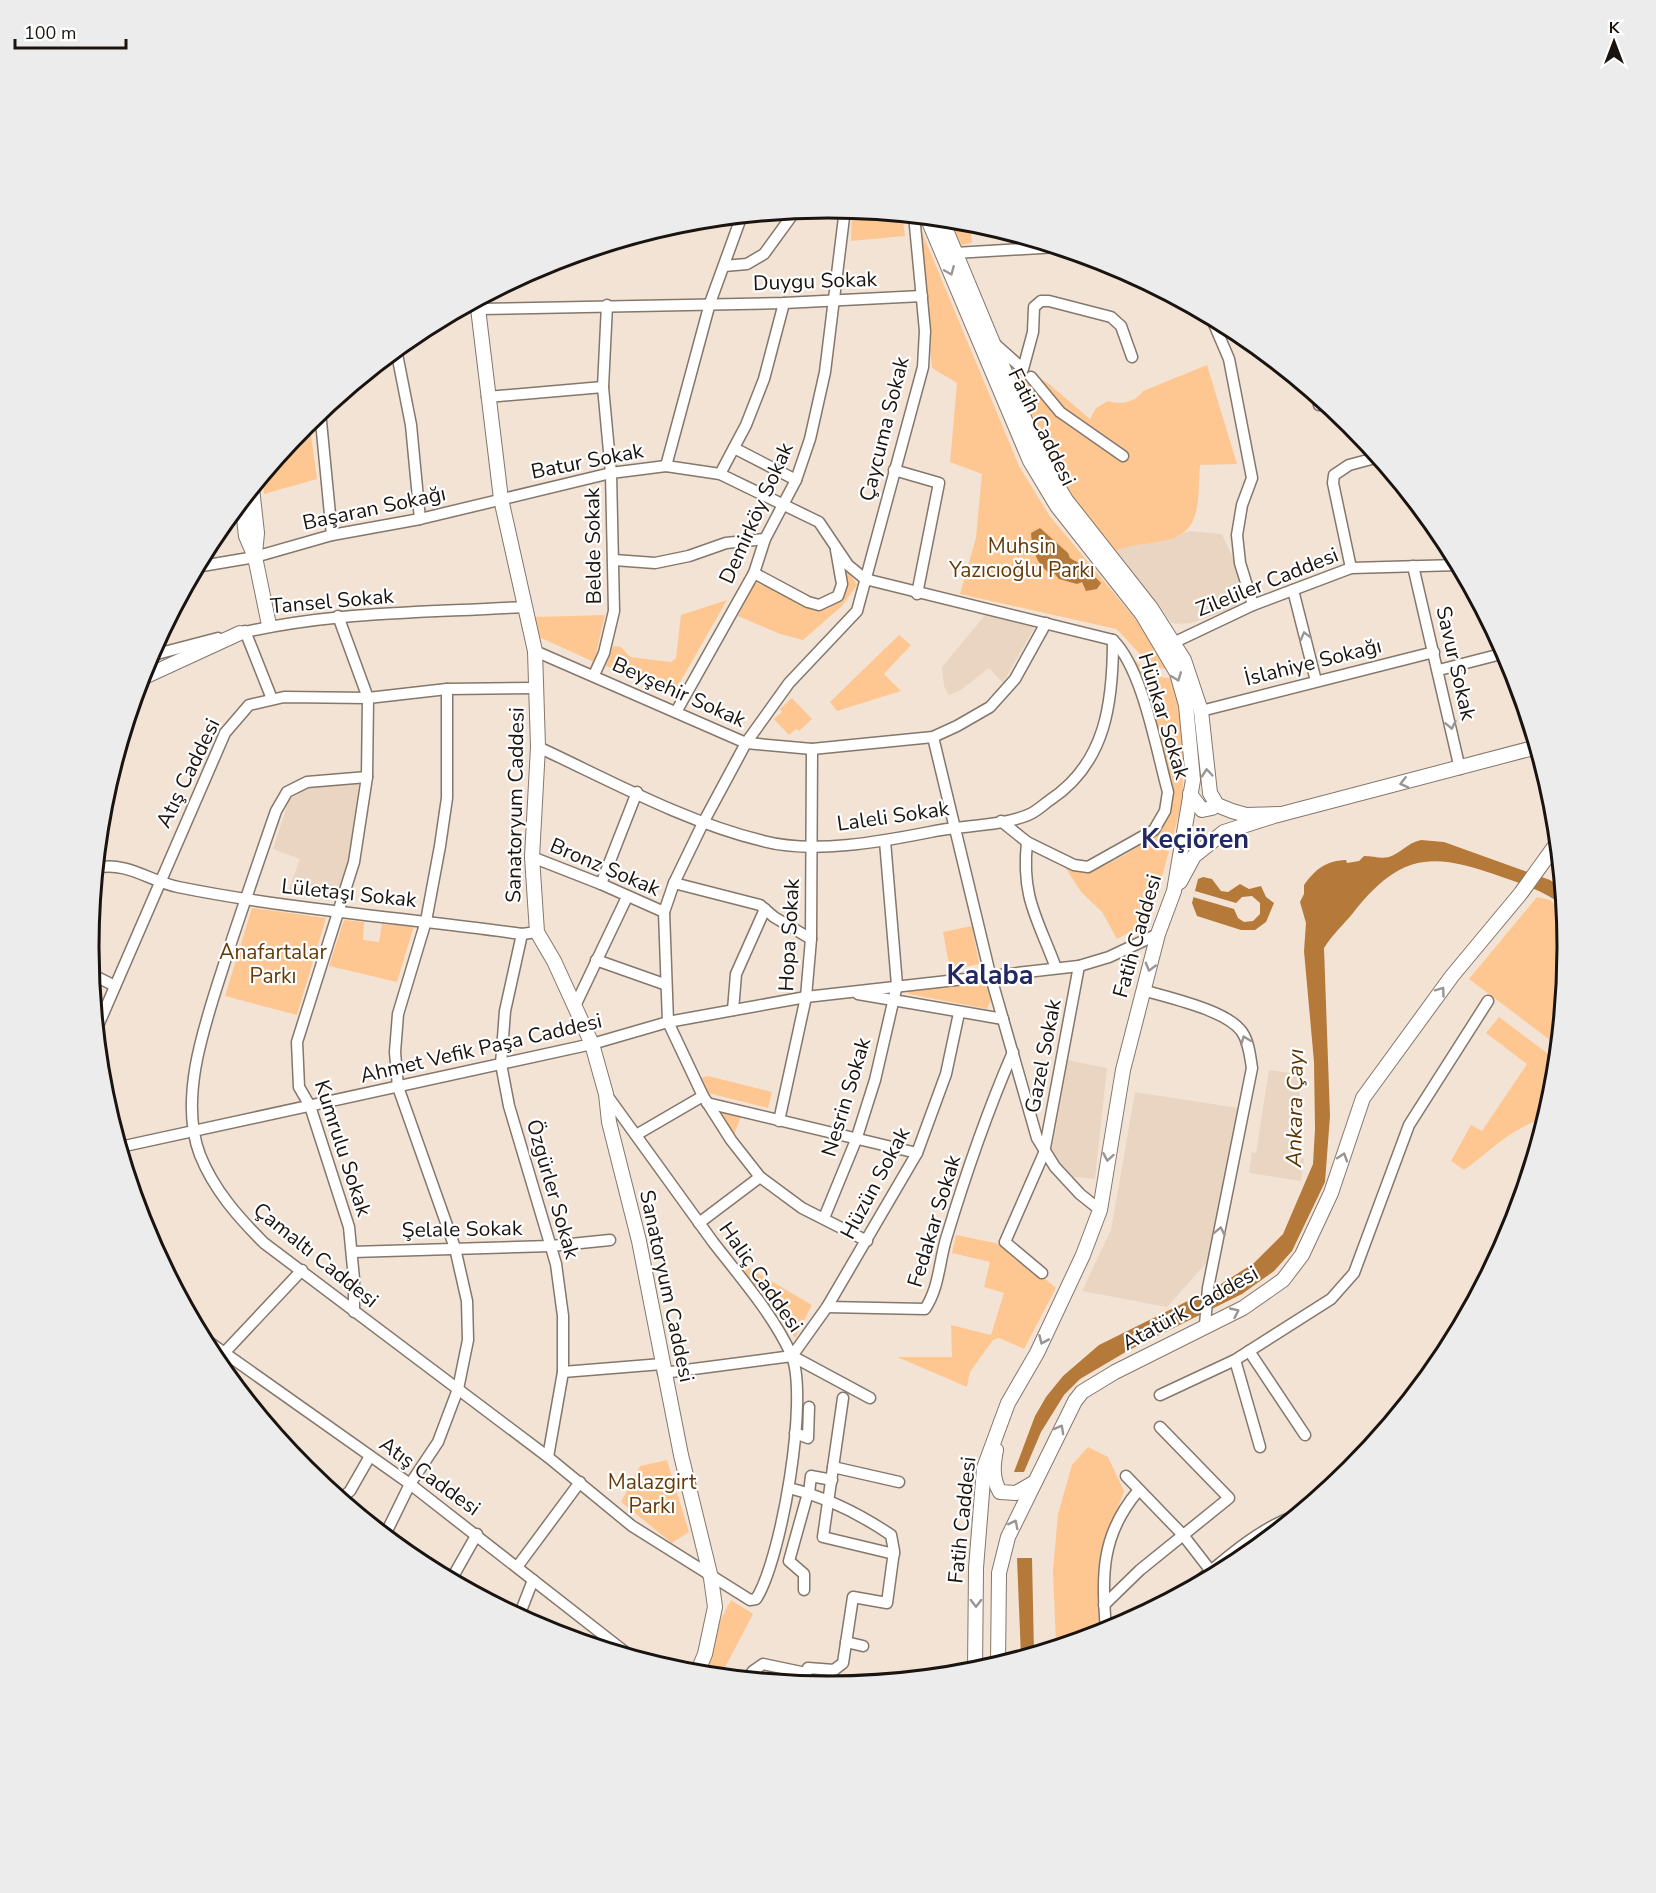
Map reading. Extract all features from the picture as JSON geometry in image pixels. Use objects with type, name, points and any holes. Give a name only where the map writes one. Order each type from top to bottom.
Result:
[{"type":"main road","name":"Fatih Caddesi","points":[[930,225],[1030,461],[1057,506],[1142,614],[1177,673],[1186,705],[1191,746],[1190,794],[1174,891],[1158,934],[1123,1070],[1100,1210],[1083,1255],[1037,1353],[1000,1421],[984,1468],[976,1568],[975,1660]]},
{"type":"main road","name":"Fatih Caddesi","points":[[945,228],[1040,456],[1066,500],[1174,642],[1197,694],[1201,711],[1208,784],[1215,802]]},
{"type":"main road","name":"Sanatoryum Caddesi","points":[[478,307],[501,499],[523,607],[535,651],[538,747],[532,857],[537,932],[592,1044],[606,1094],[609,1122],[639,1240],[663,1368],[711,1578],[715,1607],[701,1664]]},
{"type":"main road","points":[[253,499],[257,533],[255,556]]},
{"type":"main road","points":[[243,512],[246,536],[255,556],[269,625]]},
{"type":"main road","points":[[156,662],[197,646],[243,632]]},
{"type":"main road","points":[[152,674],[243,632]]},
{"type":"main road","points":[[1174,891],[1194,856],[1224,832],[1281,814],[1461,769],[1529,749]]},
{"type":"main road","points":[[1190,794],[1202,810],[1212,808],[1215,802],[1224,808],[1246,815],[1281,814]]},
{"type":"main road","name":"Atatürk Caddesi","points":[[1035,1482],[1054,1440],[1082,1392],[1206,1320],[1244,1308],[1283,1280],[1302,1255],[1331,1193],[1363,1098],[1452,976],[1551,851]]},
{"type":"main road","points":[[1000,1421],[994,1461],[995,1484],[1000,1492],[1009,1495],[1035,1482]]},
{"type":"main road","name":"Fatih Caddesi","points":[[998,1655],[1000,1564],[1008,1537],[1035,1482]]},
{"type":"street","name":"Demirköy Sokak","points":[[676,711],[754,573],[765,539],[796,480],[810,439],[825,372],[836,300],[844,218]]},
{"type":"street","points":[[724,266],[747,264],[764,255],[790,219]]},
{"type":"street","points":[[666,466],[710,303],[739,223]]},
{"type":"street","name":"Çaycuma Sokak","points":[[867,1240],[802,1208],[760,1177],[705,1100],[668,1022],[664,984],[664,912],[674,883],[703,823],[746,743],[789,683],[857,611],[923,367],[925,331],[915,223]]},
{"type":"street","points":[[955,253],[1037,248]]},
{"type":"street","name":"Duygu Sokak","points":[[485,304],[784,303],[922,296]]},
{"type":"street","points":[[992,341],[1023,369],[1033,332],[1034,307],[1041,301],[1049,301],[1111,317],[1121,326],[1132,357]]},
{"type":"street","points":[[720,474],[764,379],[784,303]]},
{"type":"street","name":"Belde Sokak","points":[[594,675],[604,653],[614,610],[611,473],[603,387],[607,305]]},
{"type":"street","points":[[1216,330],[1228,359],[1252,478],[1242,505],[1237,535],[1240,563],[1253,605]]},
{"type":"street","points":[[398,358],[411,425],[420,519]]},
{"type":"street","points":[[1031,377],[1060,412],[1123,456]]},
{"type":"street","points":[[488,397],[603,387]]},
{"type":"street","points":[[321,423],[333,535]]},
{"type":"street","points":[[734,448],[796,480]]},
{"type":"street","points":[[1351,568],[1333,483],[1334,475],[1349,465],[1370,460]]},
{"type":"street","name":"Batur Sokak","points":[[501,499],[611,473],[666,466],[720,474],[819,522],[835,544],[842,584],[838,596],[819,605],[808,602],[754,573]]},
{"type":"street","points":[[894,470],[939,483],[917,594]]},
{"type":"street","name":"Başaran Sokağı","points":[[207,565],[501,499]]},
{"type":"street","points":[[614,560],[655,563],[689,556],[726,543],[765,539]]},
{"type":"street","name":"Hünkar Sokak","points":[[835,544],[848,565],[865,579],[917,594],[1113,640],[1125,652],[1135,675],[1168,792],[1165,811],[1154,830],[1088,867],[1074,865],[1027,842],[1001,821]]},
{"type":"street","name":"Zileliler Caddesi","points":[[1174,642],[1253,605],[1351,568],[1449,565]]},
{"type":"street","name":"Savur Sokak","points":[[1413,566],[1461,769]]},
{"type":"street","points":[[1293,590],[1316,681]]},
{"type":"street","name":"Tansel Sokak","points":[[161,653],[269,625],[338,616],[523,607]]},
{"type":"street","name":"Kumrulu Sokak","points":[[338,616],[368,698],[367,777],[354,862],[297,1042],[299,1087],[309,1106],[349,1227],[354,1312]]},
{"type":"street","name":"Beyşehir Sokak","points":[[535,651],[746,743],[812,749],[933,737],[990,707],[1015,679],[1046,623]]},
{"type":"street","points":[[243,632],[272,699]]},
{"type":"street","name":"Laleli Sokak","points":[[538,747],[703,823],[765,842],[813,846],[885,841],[954,826],[1001,821],[1028,815],[1056,797],[1079,778],[1094,753],[1106,721],[1113,640]]},
{"type":"street","name":"İslahiye Sokağı","points":[[1201,711],[1434,651]]},
{"type":"street","points":[[1439,670],[1496,655]]},
{"type":"street","name":"Atış Caddesi","points":[[103,1015],[225,733],[249,705],[284,697],[368,698],[447,689],[537,688]]},
{"type":"street","points":[[388,1528],[410,1484],[438,1442],[458,1389],[468,1340],[467,1301],[455,1248],[398,1087],[395,1052],[398,1014],[426,921],[447,798],[447,689]]},
{"type":"street","points":[[933,737],[990,975],[1037,1138],[1044,1153],[1080,1194],[1100,1210]]},
{"type":"street","name":"Hopa Sokak","points":[[779,1121],[806,997],[811,939],[812,749]]},
{"type":"street","name":"Çamaltı Caddesi","points":[[367,777],[307,782],[287,792],[276,811],[201,1038],[193,1083],[195,1131],[200,1153],[214,1182],[237,1216],[264,1243],[548,1457],[632,1526],[711,1578]]},
{"type":"street","points":[[601,884],[637,792]]},
{"type":"street","name":"Nesrin Sokak","points":[[824,1218],[856,1140],[897,985],[885,841]]},
{"type":"street","points":[[1027,842],[1024,868],[1030,908],[1056,968]]},
{"type":"street","name":"Bronz Sokak","points":[[532,857],[664,912]]},
{"type":"street","name":"Lületaşı Sokak","points":[[104,866],[131,868],[158,883],[245,900],[522,934],[537,932]]},
{"type":"street","points":[[674,883],[745,899],[765,909],[811,939]]},
{"type":"street","points":[[575,1006],[627,897]]},
{"type":"street","points":[[733,1011],[736,974],[765,909]]},
{"type":"street","name":"Özgürler Sokak","points":[[522,934],[505,1011],[501,1064],[509,1106],[551,1246],[563,1316],[563,1372],[548,1457]]},
{"type":"street","name":"Ahmet Vefik Paşa Caddesi","points":[[127,1145],[592,1044],[668,1022],[806,997],[1079,966],[1109,957],[1158,934]]},
{"type":"street","points":[[596,960],[664,984]]},
{"type":"street","name":"Gazel Sokak","points":[[1042,1273],[1005,1242],[1044,1153],[1079,966]]},
{"type":"street","points":[[100,979],[115,986]]},
{"type":"street","points":[[1143,990],[1227,1017],[1242,1030],[1248,1044],[1252,1068],[1208,1288],[1206,1320]]},
{"type":"street","name":"Ahmet Vefik Paşa Caddesi","points":[[851,992],[894,1002],[1003,1019]]},
{"type":"street","points":[[1160,1395],[1249,1351],[1331,1299],[1354,1273],[1409,1125],[1488,1001]]},
{"type":"street","name":"Hüzün Sokak","points":[[792,1356],[827,1307],[917,1153],[946,1074],[959,1013]]},
{"type":"street","name":"Fedakar Sokak","points":[[827,1307],[925,1309],[933,1297],[946,1240],[999,1085],[1013,1052]]},
{"type":"street","name":"Haliç Caddesi","points":[[606,1094],[769,1316],[792,1356],[796,1385],[795,1433],[788,1492],[766,1575],[756,1599],[750,1600],[711,1578]]},
{"type":"street","points":[[636,1135],[705,1100],[779,1121],[917,1153]]},
{"type":"street","points":[[699,1223],[760,1177]]},
{"type":"street","name":"Şelale Sokak","points":[[352,1252],[551,1246],[610,1240]]},
{"type":"street","points":[[224,1353],[302,1270]]},
{"type":"street","name":"Atış Caddesi","points":[[222,1351],[410,1484],[615,1644]]},
{"type":"street","points":[[1249,1351],[1305,1435]]},
{"type":"street","points":[[563,1372],[663,1368],[792,1356],[870,1398]]},
{"type":"street","points":[[1234,1360],[1260,1447]]},
{"type":"street","points":[[843,1398],[823,1537],[894,1554]]},
{"type":"street","points":[[795,1433],[808,1437],[809,1407]]},
{"type":"street","points":[[1104,1605],[1183,1535],[1229,1498],[1160,1427]]},
{"type":"street","points":[[346,1494],[370,1456]]},
{"type":"street","points":[[833,1467],[865,1469],[899,1482]]},
{"type":"street","points":[[804,1590],[804,1574],[789,1561],[811,1476],[832,1479]]},
{"type":"street","points":[[1126,1476],[1137,1491],[1183,1535],[1209,1568]]},
{"type":"street","points":[[517,1567],[580,1482]]},
{"type":"street","points":[[1105,1621],[1102,1581],[1106,1550],[1118,1518],[1137,1491]]},
{"type":"street","points":[[788,1492],[819,1503],[829,1501],[867,1518],[891,1535],[894,1554],[886,1603],[854,1597],[843,1663],[838,1668],[808,1668],[806,1675]]},
{"type":"street","points":[[456,1573],[477,1534]]},
{"type":"street","points":[[522,1608],[534,1580]]},
{"type":"street","points":[[604,1640],[606,1636]]},
{"type":"street","points":[[846,1642],[863,1646]]},
{"type":"street","points":[[972,1660],[975,1654]]},
{"type":"street","points":[[753,1671],[763,1665],[794,1675]]},
{"type":"shaded area","points":[[1040,528],[1068,553],[1070,558],[1084,566],[1101,583],[1097,589],[1086,591],[1082,582],[1077,584],[1059,579],[1053,572],[1049,573],[1041,565],[1034,550],[1031,533]]},
{"type":"shaded area","points":[[1189,531],[1222,534],[1240,574],[1242,597],[1239,604],[1232,609],[1191,623],[1176,624],[1171,622],[1116,551],[1130,545],[1166,541]]},
{"type":"shaded area","points":[[986,614],[1033,624],[1033,630],[1003,683],[989,668],[961,690],[949,695],[944,686],[942,667]]},
{"type":"shaded area","points":[[340,783],[359,783],[349,855],[336,902],[287,894],[300,859],[273,849],[289,800],[308,788]]},
{"type":"shaded area","points":[[1421,840],[1444,842],[1550,880],[1554,882],[1555,901],[1518,883],[1478,869],[1437,861],[1403,868],[1370,893],[1324,948],[1330,1116],[1325,1182],[1292,1251],[1274,1271],[1242,1294],[1129,1350],[1080,1379],[1064,1395],[1041,1432],[1024,1472],[1014,1472],[1035,1416],[1046,1397],[1063,1376],[1099,1345],[1218,1286],[1254,1263],[1283,1234],[1313,1164],[1314,1062],[1304,951],[1306,923],[1300,902],[1304,894],[1304,885],[1317,870],[1327,864],[1346,860],[1347,863],[1359,861],[1364,856],[1389,857]]},
{"type":"shaded area","points":[[1203,877],[1212,879],[1221,891],[1228,892],[1240,884],[1249,889],[1261,886],[1266,897],[1274,903],[1266,922],[1255,930],[1241,930],[1197,916],[1192,903],[1198,879]]},
{"type":"shaded area","points":[[1068,1060],[1107,1068],[1095,1179],[1074,1177],[1060,1165],[1052,1149]]},
{"type":"shaded area","points":[[1269,1070],[1298,1074],[1302,1123],[1297,1158],[1304,1159],[1301,1181],[1249,1173],[1252,1152],[1256,1153]]},
{"type":"shaded area","points":[[1135,1092],[1238,1108],[1207,1262],[1167,1307],[1082,1291],[1111,1230]]},
{"type":"shaded area","points":[[1017,1558],[1032,1558],[1034,1646],[1021,1650]]},
{"type":"green space","points":[[852,218],[903,222],[905,236],[851,241]]},
{"type":"green space","name":"Muhsin Yazıcıoğlu Parkı","points":[[919,225],[1019,466],[1049,515],[1142,627],[1168,669],[1154,665],[1147,660],[1116,629],[960,594],[976,538],[982,474],[950,462],[957,383],[932,368]]},
{"type":"green space","points":[[949,228],[971,232],[972,243],[956,246]]},
{"type":"green space","points":[[1001,354],[1049,384],[1090,419],[1096,408],[1108,401],[1122,403],[1131,400],[1143,391],[1207,365],[1237,464],[1200,465],[1198,504],[1191,525],[1184,533],[1158,542],[1116,551],[1086,519],[1043,454]]},
{"type":"green space","points":[[311,433],[317,479],[264,494],[263,487]]},
{"type":"green space","points":[[841,561],[857,585],[842,606],[803,640],[780,634],[738,616],[755,582],[817,609],[827,609],[839,601]]},
{"type":"green space","points":[[727,600],[675,691],[663,693],[606,666],[613,646],[621,647],[630,657],[671,662],[676,658],[681,615]]},
{"type":"green space","points":[[605,615],[594,662],[539,637],[534,617]]},
{"type":"green space","points":[[899,635],[911,645],[884,674],[901,691],[837,711],[830,702]]},
{"type":"green space","points":[[1131,657],[1160,677],[1173,678],[1182,709],[1183,799],[1150,922],[1117,939],[1102,912],[1081,892],[1065,867],[1088,872],[1116,860],[1158,831],[1168,814],[1172,794]]},
{"type":"green space","points":[[792,698],[812,719],[799,731],[796,729],[789,735],[774,719],[782,712],[780,709]]},
{"type":"green space","points":[[1537,897],[1550,900],[1555,904],[1557,946],[1551,1041],[1469,979]]},
{"type":"green space","name":"Anafartalar Parkı","points":[[252,908],[326,918],[297,1015],[225,996]]},
{"type":"green space","points":[[344,920],[364,922],[363,940],[379,942],[382,924],[414,926],[397,982],[329,966]]},
{"type":"green space","points":[[972,926],[979,964],[950,970],[943,932]]},
{"type":"green space","points":[[983,981],[988,985],[991,1000],[987,1009],[909,994],[905,990]]},
{"type":"green space","points":[[1499,1017],[1549,1055],[1535,1121],[1512,1133],[1464,1170],[1451,1161],[1471,1125],[1482,1131],[1527,1064],[1486,1033]]},
{"type":"green space","points":[[708,1076],[772,1092],[768,1108],[708,1093],[700,1078]]},
{"type":"green space","points":[[724,1110],[742,1114],[734,1135],[721,1117]]},
{"type":"green space","points":[[956,1235],[1005,1245],[1056,1288],[1024,1349],[999,1338],[993,1340],[970,1372],[967,1387],[897,1357],[952,1357],[951,1325],[991,1335],[1004,1293],[984,1287],[990,1262],[952,1253]]},
{"type":"green space","points":[[749,1268],[812,1305],[795,1338],[773,1306],[743,1272]]},
{"type":"green space","points":[[1088,1447],[1108,1457],[1124,1491],[1101,1554],[1099,1623],[1056,1639],[1053,1570],[1058,1514],[1072,1465]]},
{"type":"green space","name":"Malazgirt Parkı","points":[[667,1460],[689,1532],[672,1543],[621,1502],[640,1466]]},
{"type":"green space","points":[[731,1600],[753,1614],[725,1668],[706,1664],[715,1631]]},
{"type":"pier","points":[[1195,891],[1236,903],[1242,897],[1252,896],[1260,903],[1260,914],[1253,921],[1244,922],[1238,918],[1234,909],[1193,897]]},
{"type":"district","name":"Keçiören","points":[[1195,839]]},
{"type":"district","name":"Kalaba","points":[[990,975]]},
{"type":"water label","name":"Ankara Çayı","points":[[1294,1108]]}]
